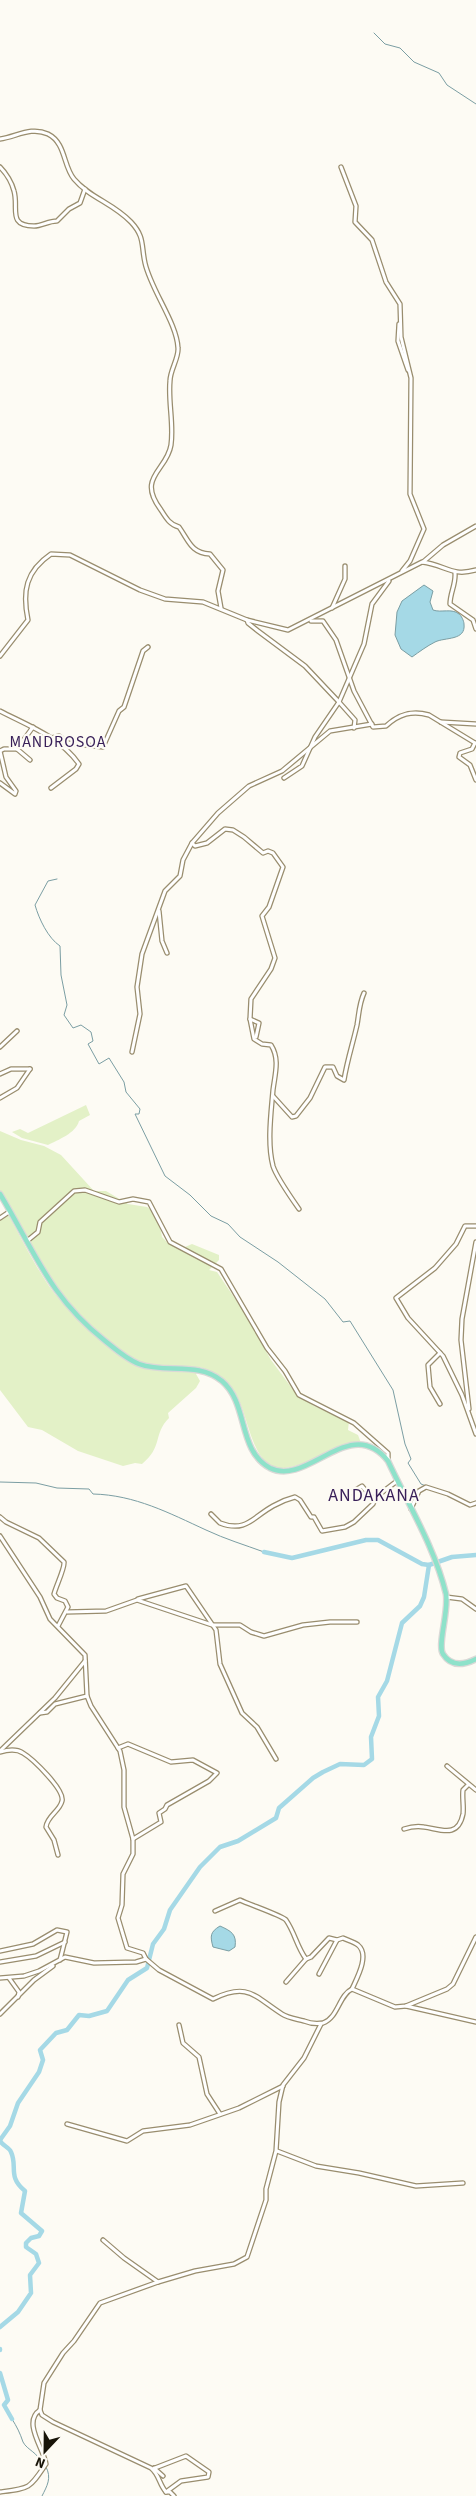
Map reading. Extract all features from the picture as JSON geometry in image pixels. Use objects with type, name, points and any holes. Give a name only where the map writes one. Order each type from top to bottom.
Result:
[{"type":"main road","points":[[0,1194],[51,1286],[81,1320],[134,1362],[154,1368],[200,1370],[225,1384],[236,1399],[252,1451],[271,1468],[284,1470],[297,1468],[344,1447],[358,1445],[376,1450],[388,1462],[436,1562],[446,1597],[447,1616],[440,1645],[442,1652],[450,1661],[458,1664],[476,1659]]},
{"type":"street","points":[[0,139],[23,132],[38,132],[49,135],[59,145],[72,177],[85,190],[98,199],[115,206],[140,231],[145,264],[174,333],[178,349],[170,381],[171,447],[154,474],[152,490],[159,509],[172,525],[179,528],[193,549],[200,554],[210,554],[218,561],[223,570],[218,590],[222,608]]},
{"type":"street","points":[[0,167],[6,174],[14,191],[16,219],[19,223],[32,226],[46,221],[57,222],[69,209],[80,203],[85,190]]},
{"type":"street","points":[[293,629],[391,579],[399,573],[410,561],[424,529],[410,494],[411,378],[400,321],[400,304],[386,282],[372,240],[355,222],[356,206],[341,167]]},
{"type":"street","points":[[399,573],[433,556],[443,545],[476,526]]},
{"type":"street","points":[[0,656],[28,620],[25,598],[33,569],[51,554],[70,555],[140,590],[165,599],[203,602],[222,608],[247,620],[282,630],[293,629],[313,620],[327,623],[351,678],[354,691],[372,724],[378,727],[386,726],[397,715],[413,712],[429,715],[476,742],[472,749],[460,753],[459,758],[470,765],[476,780]]},
{"type":"street","points":[[422,562],[440,565],[455,573],[476,570]]},
{"type":"street","points":[[332,609],[346,579],[345,566]]},
{"type":"street","points":[[455,573],[456,582],[450,598],[450,604],[474,621],[476,628]]},
{"type":"street","points":[[284,778],[302,766],[318,732],[339,702],[351,678],[364,644],[372,604],[391,579]]},
{"type":"street","points":[[247,620],[253,627],[305,666],[356,720],[354,728]]},
{"type":"street","points":[[52,738],[59,736],[68,743],[104,747],[119,711],[124,707],[142,651],[148,647]]},
{"type":"street","points":[[0,711],[52,738],[73,755],[79,764],[76,770],[50,788]]},
{"type":"street","points":[[441,722],[476,724]]},
{"type":"street","points":[[132,1052],[140,1014],[137,987],[142,954],[150,927],[165,891],[180,876],[183,860],[192,843],[218,813],[249,786],[282,771],[330,731],[372,724]]},
{"type":"street","points":[[17,749],[33,727]]},
{"type":"street","points":[[0,783],[15,794],[16,792],[6,777],[0,751],[2,749],[17,749],[30,760]]},
{"type":"street","points":[[192,843],[195,846],[207,843],[225,829],[233,830],[264,853],[268,851],[273,853],[283,867],[269,907],[262,916],[275,958],[271,969],[251,999],[250,1019],[252,1036],[256,1037]]},
{"type":"street","points":[[158,911],[162,941],[167,953]]},
{"type":"street","points":[[273,1096],[292,1117],[296,1116],[310,1098],[325,1068],[333,1067],[337,1076],[344,1080],[350,1045],[357,1024],[359,1005],[364,993]]},
{"type":"street","points":[[250,1019],[259,1023],[254,1039],[262,1044],[271,1045],[275,1051],[277,1070],[273,1096],[271,1143],[273,1167],[277,1177],[286,1187],[299,1209]]},
{"type":"street","points":[[0,1047],[16,1031]]},
{"type":"street","points":[[0,1074],[11,1069],[30,1069],[17,1088],[0,1098]]},
{"type":"street","points":[[26,1242],[38,1232],[40,1222],[74,1191],[85,1190],[119,1202],[133,1198],[149,1202],[170,1242],[221,1269],[267,1348],[285,1370],[299,1395],[354,1423],[388,1453],[388,1462]]},
{"type":"street","points":[[0,1218],[9,1212]]},
{"type":"street","points":[[476,1226],[465,1226],[456,1244],[435,1268],[396,1298],[408,1318],[440,1353],[462,1395],[476,1434]]},
{"type":"street","points":[[469,1415],[464,1368],[462,1319],[476,1242]]},
{"type":"street","points":[[440,1353],[428,1365],[430,1387],[440,1404]]},
{"type":"street","points":[[211,1514],[220,1523],[240,1526],[255,1521],[274,1504],[295,1497],[300,1500],[311,1517],[314,1517],[322,1531],[345,1527],[354,1522],[373,1504],[375,1498],[397,1481]]},
{"type":"street","points":[[347,1495],[362,1486],[371,1497],[375,1498]]},
{"type":"street","points":[[411,1510],[419,1491],[426,1487],[474,1505]]},
{"type":"street","points":[[0,1517],[6,1522],[39,1538],[64,1562],[65,1566],[59,1576],[54,1594],[57,1598],[66,1600],[68,1606],[67,1612],[58,1626]]},
{"type":"street","points":[[0,1536],[40,1597],[50,1619],[85,1655],[87,1696],[91,1706],[118,1748],[124,1770],[124,1807],[132,1838],[133,1854],[123,1874],[122,1905],[118,1918],[127,1948],[143,1953],[159,1970],[213,1999],[233,1990],[243,1991],[259,1997],[284,2015],[321,2024],[330,2020],[347,1993],[352,1989],[360,1971],[363,1955],[359,1946],[343,1938],[337,1940],[329,1938],[312,1956],[291,1973],[286,1982]]},
{"type":"street","points":[[67,1612],[106,1611],[186,1586],[216,1630],[220,1664],[230,1683],[235,1700],[242,1713],[257,1727],[276,1759]]},
{"type":"street","points":[[446,1597],[462,1599],[476,1610]]},
{"type":"street","points":[[137,1600],[212,1625],[240,1625],[251,1632],[264,1636],[302,1624],[357,1622]]},
{"type":"street","points":[[0,1751],[39,1714],[85,1662]]},
{"type":"street","points":[[39,1714],[47,1712],[55,1704],[87,1696]]},
{"type":"street","points":[[118,1748],[128,1744],[171,1762],[193,1760],[217,1773],[209,1781],[167,1805],[159,1813],[161,1822],[132,1838]]},
{"type":"street","points":[[0,1751],[23,1753],[44,1772],[59,1790],[62,1801],[48,1820],[46,1827],[54,1840],[58,1855]]},
{"type":"street","points":[[448,1766],[476,1790]]},
{"type":"street","points":[[404,1829],[425,1827],[436,1831],[446,1831],[454,1829],[462,1817],[463,1790],[468,1785]]},
{"type":"street","points":[[215,1911],[240,1900],[268,1913],[278,1914],[285,1919],[297,1947],[306,1959]]},
{"type":"street","points":[[0,1951],[33,1944],[57,1930],[67,1932],[60,1961],[39,1971],[9,1978],[0,1978]]},
{"type":"street","points":[[404,2006],[424,1999],[453,1984],[476,1937]]},
{"type":"street","points":[[319,1974],[337,1940]]},
{"type":"street","points":[[0,1962],[36,1956],[65,1942]]},
{"type":"street","points":[[0,2014],[34,1980],[65,1957],[94,1963],[136,1962],[147,1959]]},
{"type":"street","points":[[9,1978],[19,1992],[18,1998]]},
{"type":"street","points":[[352,1989],[389,2006],[404,2006],[476,2022]]},
{"type":"street","points":[[162,2476],[153,2468],[53,2422],[42,2415],[40,2410],[44,2383],[62,2352],[74,2340],[100,2303],[195,2270],[234,2264],[247,2257],[266,2200],[266,2189],[276,2151],[279,2102],[283,2085],[304,2058],[321,2024]]},
{"type":"street","points":[[179,2025],[183,2043],[199,2057],[207,2094],[221,2114]]},
{"type":"street","points":[[67,2124],[126,2141],[143,2131],[182,2127],[238,2108],[283,2085]]},
{"type":"street","points":[[276,2151],[316,2166],[359,2173],[416,2186],[463,2183]]},
{"type":"street","points":[[103,2240],[124,2258],[158,2282]]},
{"type":"street","points":[[0,2492],[26,2489],[39,2477],[46,2464],[44,2452],[36,2439],[33,2424],[36,2413],[40,2410]]},
{"type":"street","points":[[153,2468],[186,2456],[209,2472],[208,2477],[181,2481],[166,2492]]},
{"type":"street","points":[[153,2468],[157,2473],[161,2486],[166,2492],[170,2492],[174,2496]]},
{"type":"green space","points":[[86,1105],[90,1115],[79,1121],[71,1133],[48,1145],[22,1138],[12,1132],[20,1129],[28,1133]]},
{"type":"green space","points":[[0,1131],[21,1140],[44,1146],[61,1155],[94,1191],[106,1191],[128,1204],[147,1207],[154,1212],[159,1221],[162,1237],[169,1244],[185,1247],[192,1244],[219,1255],[219,1260],[209,1270],[217,1272],[244,1312],[271,1360],[294,1391],[314,1406],[349,1421],[348,1430],[358,1435],[361,1443],[329,1452],[292,1467],[273,1466],[264,1459],[257,1449],[237,1396],[231,1387],[217,1375],[200,1367],[196,1374],[200,1381],[196,1388],[168,1413],[169,1418],[161,1430],[153,1452],[142,1464],[135,1463],[123,1466],[78,1451],[42,1430],[28,1427],[0,1390],[0,1219],[8,1214],[50,1288],[63,1301],[0,1194]]},
{"type":"water","points":[[424,585],[433,591],[430,602],[433,610],[456,612],[463,620],[464,629],[458,636],[439,640],[412,657],[401,649],[395,635],[397,612],[402,601]]},
{"type":"water","points":[[220,1926],[230,1931],[234,1936],[235,1947],[229,1951],[213,1947],[212,1935],[214,1930]]},
{"type":"waterway","points":[[374,33],[385,44],[400,48],[414,62],[439,73],[447,85],[476,104]]},
{"type":"waterway","points":[[57,879],[48,881],[35,905],[44,928],[60,946],[61,975],[67,1005],[64,1015],[73,1028],[81,1025],[91,1032],[93,1041],[88,1044],[99,1064],[109,1058],[124,1082],[126,1092],[140,1109],[139,1114],[135,1114],[165,1176],[190,1195],[211,1216],[228,1224],[240,1237],[278,1262],[325,1299],[343,1322],[350,1321],[393,1390],[405,1444],[411,1459],[408,1463],[421,1484],[426,1486]]},
{"type":"waterway","points":[[0,1482],[36,1483],[57,1488],[89,1489],[93,1494],[137,1501],[165,1511],[220,1536],[264,1552]]},
{"type":"waterway","points":[[463,1500],[470,1503]]},
{"type":"waterway","points":[[264,1552],[292,1558],[366,1540],[378,1540],[422,1564],[429,1565],[452,1557],[476,1555]]},
{"type":"waterway","points":[[0,2140],[10,2126],[18,2103],[39,2072],[43,2060],[40,2050],[56,2033],[67,2030],[79,2015],[89,2016],[107,2011],[128,1980],[147,1968],[153,1944],[164,1929],[170,1910],[200,1867],[220,1847],[238,1841],[276,1818],[279,1808],[313,1778],[340,1764],[364,1765],[372,1759],[371,1737],[379,1716],[378,1697],[387,1681],[402,1623],[420,1606],[424,1597],[429,1565]]},
{"type":"waterway","points":[[0,2141],[11,2152],[16,2181],[25,2191],[21,2213],[42,2231],[39,2236],[31,2238],[26,2243],[26,2247],[36,2254],[39,2263],[30,2275],[31,2293],[18,2312],[0,2327]]},
{"type":"waterway","points":[[0,2373],[8,2400],[4,2405],[12,2419]]},
{"type":"waterway","points":[[12,2419],[23,2442],[38,2457],[41,2463]]},
{"type":"waterway","points":[[42,2496],[49,2478],[46,2467]]},
{"type":"district","name":"MANDROSOA","points":[[58,741]]},
{"type":"district","name":"ANDAKANA","points":[[374,1495]]}]
